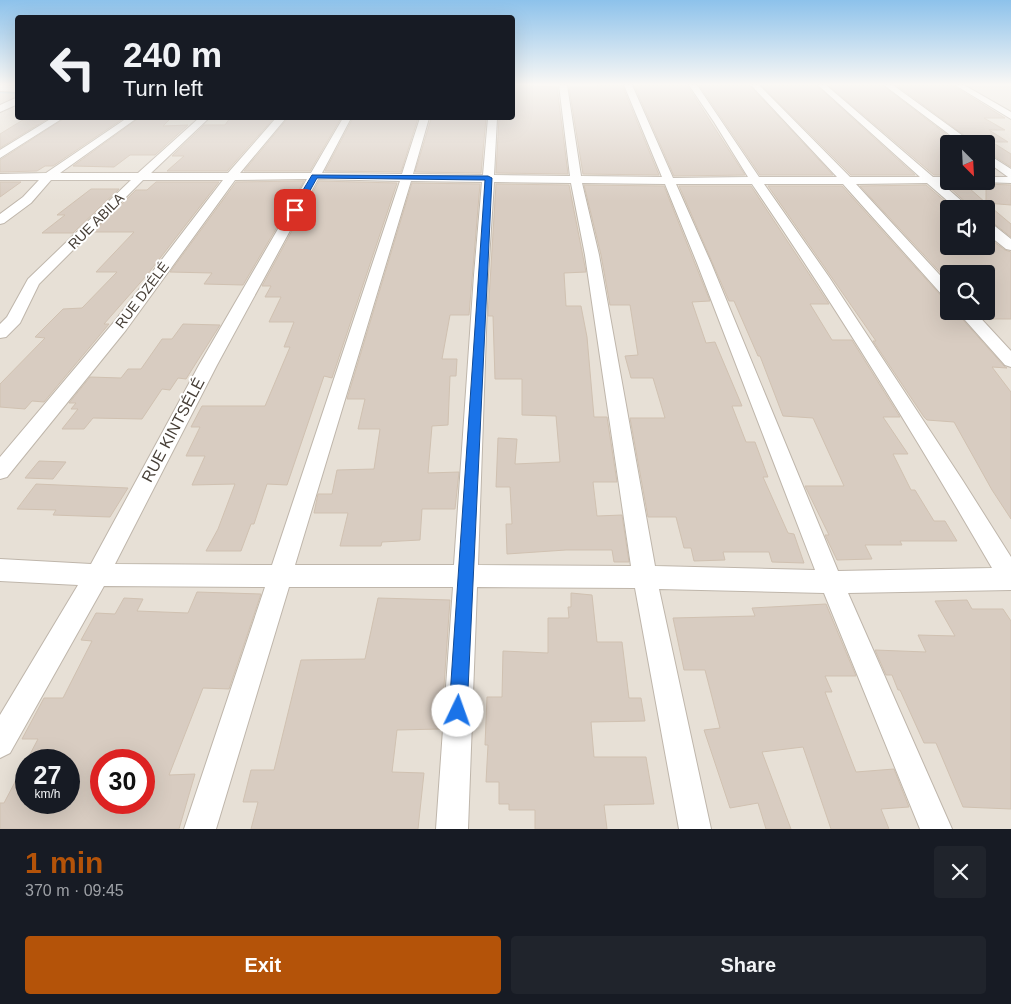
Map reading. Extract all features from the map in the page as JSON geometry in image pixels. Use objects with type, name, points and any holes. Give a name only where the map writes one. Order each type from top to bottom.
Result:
[{"type":"street","points":[[0,155],[49,124]]},
{"type":"street","points":[[0,220],[21,205],[48,178],[124,124]]},
{"type":"street","name":"RUE ABILA","points":[[0,333],[14,320],[33,282],[139,178],[198,124]]},
{"type":"street","name":"RUE DZÉLÉ","points":[[0,471],[120,326],[230,178],[276,124]]},
{"type":"street","name":"RUE KINTSÉLÉ","points":[[0,743],[97,575],[208,365],[344,124]]},
{"type":"street","points":[[200,829],[423,124]]},
{"type":"street","points":[[452,829],[464,577],[492,124]]},
{"type":"street","points":[[568,124],[576,180],[592,254],[645,577],[695,829]]},
{"type":"street","points":[[645,124],[704,263],[831,582],[936,829]]},
{"type":"street","points":[[720,124],[755,180],[822,277],[956,488],[1011,579]]},
{"type":"street","points":[[793,124],[940,284]]},
{"type":"street","points":[[867,124],[954,200]]},
{"type":"street","points":[[942,124],[957,135]]},
{"type":"street","points":[[995,162],[1011,174]]},
{"type":"street","points":[[0,177],[230,178],[314,176],[669,181],[940,180]]},
{"type":"street","points":[[995,180],[1011,180]]},
{"type":"street","points":[[995,233],[1011,246]]},
{"type":"street","points":[[973,320],[1011,361]]},
{"type":"street","points":[[0,570],[97,575],[645,577],[831,582],[1011,579]]},
{"type":"shaded area","points":[[0,124],[1011,124],[1011,829],[0,829]]},
{"type":"building","points":[[17,124],[40,124],[0,148],[0,134]]},
{"type":"building","points":[[56,124],[116,124],[53,166],[45,166],[37,171],[0,172],[0,160]]},
{"type":"building","points":[[131,124],[165,124],[163,126],[188,125],[155,155],[130,155],[114,167],[73,166]]},
{"type":"building","points":[[269,124],[227,171],[167,171],[184,156],[172,156],[204,125]]},
{"type":"building","points":[[283,124],[338,124],[310,171],[244,171]]},
{"type":"building","points":[[350,124],[416,124],[401,172],[325,171]]},
{"type":"building","points":[[430,124],[485,124],[481,173],[415,172]]},
{"type":"building","points":[[499,124],[562,124],[568,174],[496,173]]},
{"type":"building","points":[[575,124],[638,124],[659,175],[583,174]]},
{"type":"building","points":[[651,124],[712,124],[745,175],[674,176]]},
{"type":"building","points":[[725,124],[785,124],[833,175],[760,175]]},
{"type":"building","points":[[800,124],[859,124],[915,175],[851,175]]},
{"type":"building","points":[[874,124],[932,124],[947,135],[940,135],[940,175],[934,175]]},
{"type":"building","points":[[948,124],[994,124],[1005,130],[989,130],[1008,142],[995,142],[995,135],[964,135]]},
{"type":"building","points":[[995,144],[1011,154],[1011,167],[995,157]]},
{"type":"building","points":[[304,181],[243,285],[204,284],[212,273],[170,272],[236,182]]},
{"type":"building","points":[[319,181],[397,183],[332,378],[324,376],[287,485],[267,484],[254,524],[251,524],[241,551],[206,551],[218,529],[235,484],[192,485],[205,456],[186,456],[200,427],[191,427],[202,406],[265,406],[290,347],[284,347],[294,322],[269,322],[281,297],[265,297],[271,286],[262,286]]},
{"type":"building","points":[[0,182],[21,182],[0,197]]},
{"type":"building","points":[[156,182],[219,182],[147,275],[104,324],[109,324],[44,402],[32,401],[25,409],[0,407],[0,384],[45,338],[35,337],[63,309],[82,308],[117,272],[96,272],[134,232],[93,232],[136,190],[147,190]]},
{"type":"building","points":[[412,183],[480,184],[469,315],[450,315],[442,359],[457,359],[456,376],[450,376],[448,425],[432,426],[428,473],[459,472],[455,509],[422,509],[420,540],[382,542],[381,546],[340,546],[348,513],[314,513],[318,494],[332,494],[337,470],[374,469],[380,429],[358,429],[365,399],[347,399]]},
{"type":"building","points":[[496,184],[569,185],[586,272],[564,273],[566,306],[581,306],[587,337],[594,417],[607,417],[617,482],[593,482],[597,516],[622,515],[629,562],[614,562],[612,550],[566,550],[507,554],[506,524],[512,524],[510,487],[496,487],[498,438],[517,439],[515,464],[560,462],[556,416],[522,415],[522,379],[495,379],[493,316],[488,316]]},
{"type":"building","points":[[995,184],[1011,185],[1011,205],[995,204],[995,200],[986,200],[986,190],[995,190]]},
{"type":"building","points":[[584,185],[664,186],[710,301],[692,302],[706,343],[715,342],[742,406],[732,406],[746,442],[755,442],[768,477],[763,477],[788,533],[794,534],[804,563],[772,562],[769,552],[723,552],[725,560],[694,561],[691,548],[684,548],[676,517],[648,517],[630,418],[665,418],[653,378],[631,378],[625,356],[638,355],[630,305],[610,305],[601,255]]},
{"type":"building","points":[[926,185],[944,200],[940,200],[940,255],[995,255],[995,243],[1011,252],[1011,319],[995,319],[995,265],[940,265],[940,272],[860,186]]},
{"type":"building","points":[[679,186],[751,186],[829,304],[810,304],[832,340],[852,340],[900,417],[883,417],[908,454],[893,454],[911,490],[915,490],[934,521],[945,521],[957,541],[900,541],[902,545],[865,545],[872,559],[837,560],[825,535],[829,535],[805,486],[844,486],[813,418],[783,416],[760,356],[758,356],[734,301],[729,301]]},
{"type":"building","points":[[768,186],[842,186],[940,295],[940,320],[963,320],[1007,368],[992,367],[1011,392],[1011,519],[992,490],[954,422],[927,420],[924,417],[873,341],[876,341]]},
{"type":"building","points":[[91,189],[119,189],[73,233],[42,233],[65,215],[57,215]]},
{"type":"building","points":[[952,190],[971,190],[983,200],[963,200]]},
{"type":"building","points":[[995,211],[1011,224],[1011,237],[995,224]]},
{"type":"building","points":[[183,324],[220,325],[186,379],[178,378],[170,390],[162,389],[142,419],[93,418],[84,429],[62,429],[78,409],[71,409],[76,403],[69,403],[90,377],[121,378],[128,369],[141,369],[162,339],[172,339]]},
{"type":"building","points":[[39,461],[66,462],[53,479],[25,478]]},
{"type":"building","points":[[36,484],[128,488],[110,517],[53,515],[56,510],[17,509]]},
{"type":"building","points":[[197,592],[261,594],[229,689],[203,688],[169,775],[195,774],[179,829],[0,829],[0,803],[4,803],[15,782],[15,814],[80,814],[80,749],[33,749],[38,739],[22,739],[44,698],[63,698],[92,641],[81,640],[96,613],[115,614],[124,598],[143,599],[137,611],[188,613]]},
{"type":"building","points":[[571,593],[592,595],[597,642],[622,642],[629,698],[641,698],[645,721],[591,722],[594,757],[646,757],[654,804],[604,805],[607,829],[535,829],[535,810],[509,810],[509,804],[499,804],[499,782],[486,782],[488,745],[485,745],[487,697],[502,697],[503,651],[548,653],[548,618],[569,618],[568,607],[571,607]]},
{"type":"building","points":[[378,598],[450,600],[441,729],[397,730],[392,772],[424,773],[418,829],[251,829],[258,802],[243,802],[251,770],[274,770],[301,660],[365,659]]},
{"type":"building","points":[[967,600],[972,609],[1003,609],[1011,621],[1011,809],[963,807],[936,743],[924,743],[900,690],[898,690],[892,675],[886,675],[875,650],[926,652],[918,635],[955,636],[935,601]]},
{"type":"building","points":[[826,604],[856,676],[825,676],[832,692],[825,692],[856,772],[894,769],[909,807],[881,809],[889,829],[831,829],[803,747],[762,752],[791,829],[766,829],[758,803],[730,808],[704,730],[720,728],[705,670],[684,670],[673,618],[755,616],[752,608]]},
{"type":"route","points":[[295,210],[314,176],[488,178],[464,577],[458,711]]}]
